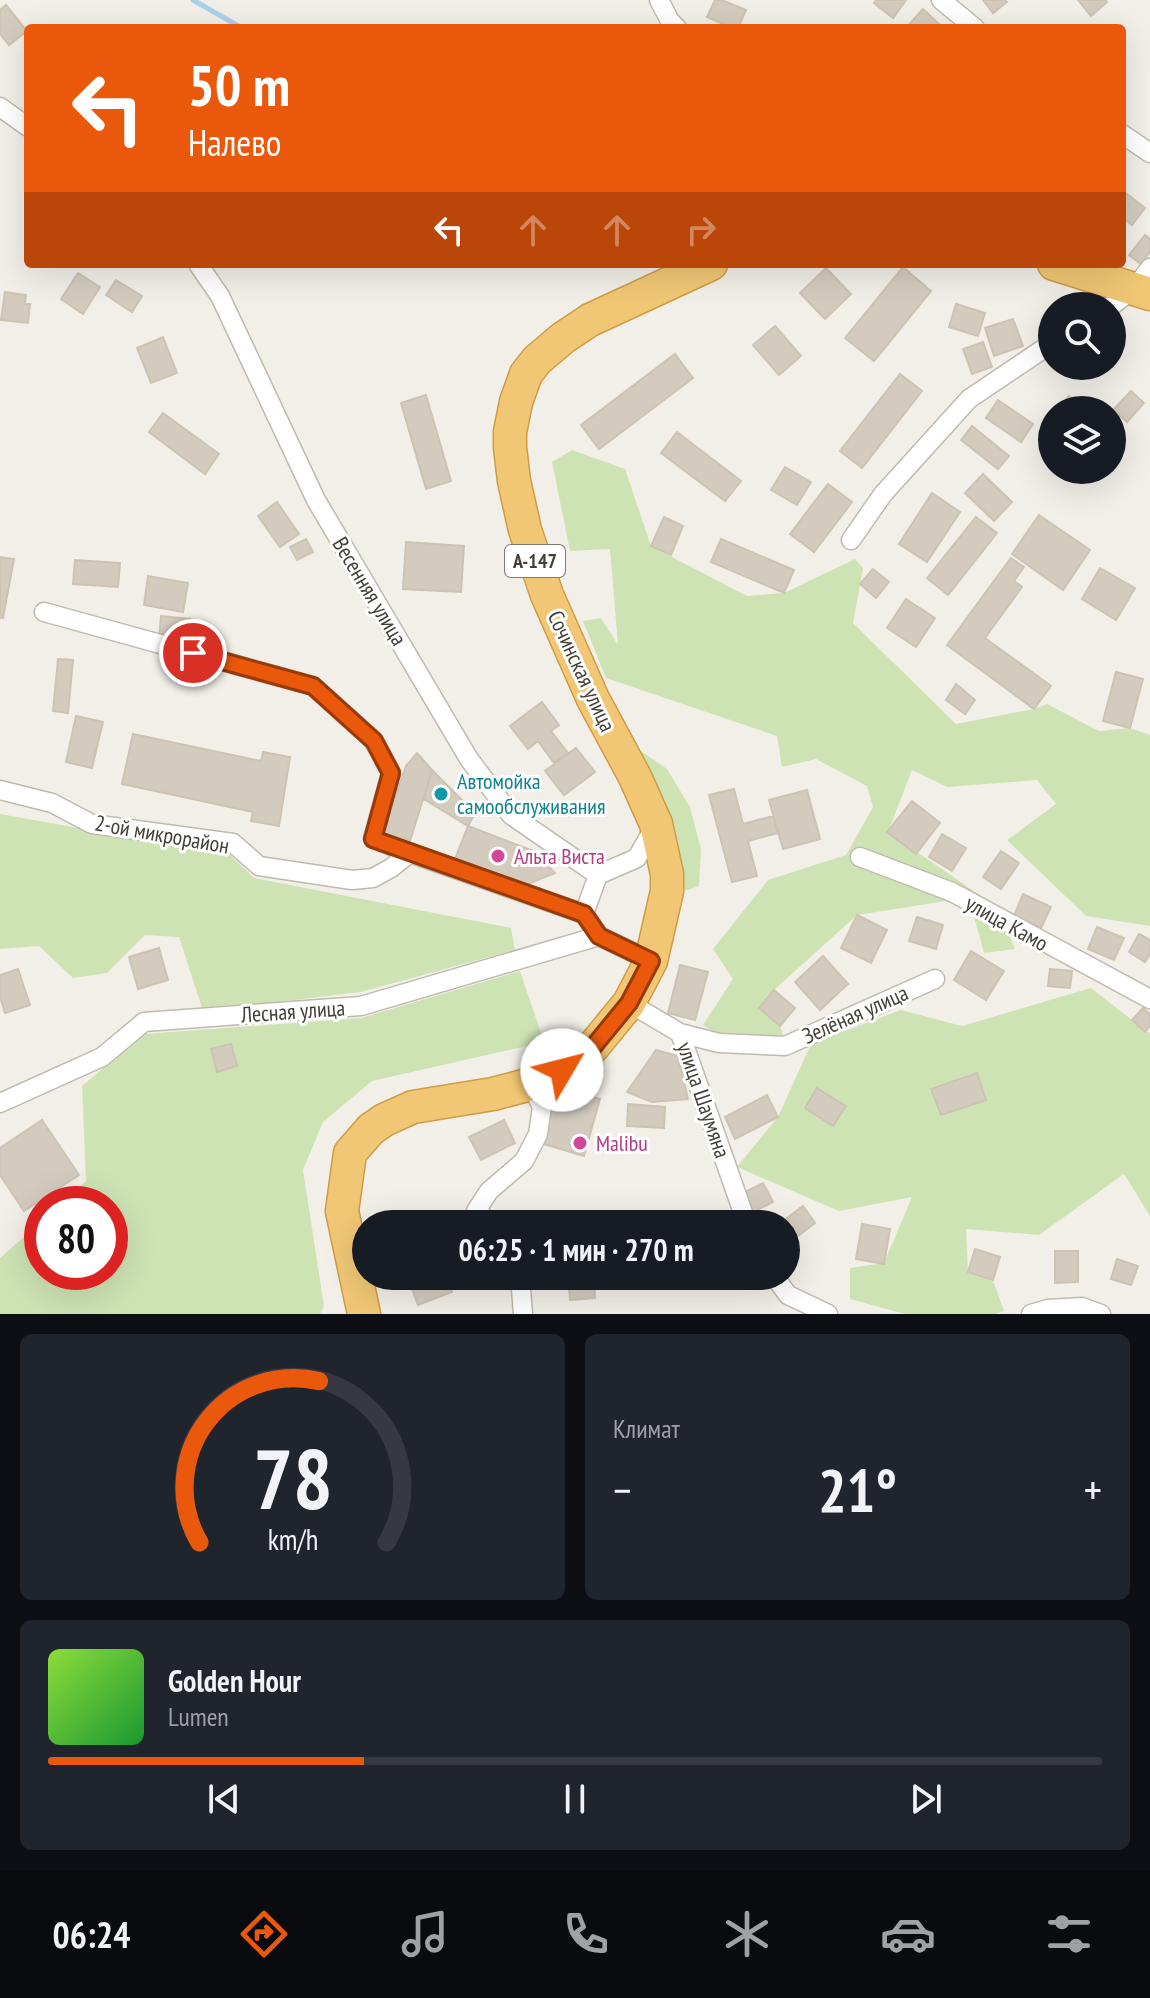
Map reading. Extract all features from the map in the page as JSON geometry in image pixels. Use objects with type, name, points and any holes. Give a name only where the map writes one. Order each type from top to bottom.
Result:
[{"type":"highway","name":"Сочинская улица","points":[[654,951],[667,891],[667,874],[656,824],[635,777],[593,699],[547,595],[525,530],[514,481],[510,432],[526,374],[537,360],[590,320],[702,268]]},
{"type":"highway","points":[[1067,268],[1136,289]]},
{"type":"highway","name":"А-147","points":[[364,1314],[342,1211],[350,1153],[371,1129],[413,1107],[493,1094],[531,1084],[562,1070],[593,1047],[629,1003],[654,951]]},
{"type":"street","points":[[659,0],[673,24]]},
{"type":"street","points":[[941,0],[970,24]]},
{"type":"street","points":[[0,107],[24,124]]},
{"type":"street","points":[[1126,137],[1150,153]]},
{"type":"street","name":"Весенняя улица","points":[[201,268],[220,296],[316,500],[469,759],[511,815],[598,875]]},
{"type":"street","points":[[851,540],[883,494],[969,399],[1038,352]]},
{"type":"street","points":[[44,612],[313,686],[374,741],[391,773],[373,839],[584,914],[599,936],[654,951]]},
{"type":"street","name":"2-ой микрорайон","points":[[0,790],[52,803],[92,824],[233,843],[259,866],[352,880],[373,878],[410,853]]},
{"type":"street","points":[[584,914],[598,875],[637,858],[656,824]]},
{"type":"street","name":"улица Камо","points":[[860,857],[952,892],[1150,999]]},
{"type":"street","name":"Лесная улица","points":[[0,1103],[102,1057],[144,1022],[361,1006],[599,936]]},
{"type":"street","name":"Зелёная улица","points":[[680,1033],[719,1043],[785,1046],[935,979]]},
{"type":"street","name":"улица Шаумяна","points":[[629,1003],[680,1033],[742,1210]]},
{"type":"street","points":[[477,1210],[489,1191],[524,1161],[538,1134],[542,1107],[531,1084]]},
{"type":"street","points":[[521,1290],[523,1314]]},
{"type":"street","points":[[784,1290],[788,1295],[828,1314]]},
{"type":"street","points":[[1031,1314],[1048,1309],[1082,1307],[1101,1314]]},
{"type":"green space","points":[[572,450],[625,469],[651,546],[747,596],[784,593],[855,559],[863,568],[853,623],[956,724],[1047,704],[1099,731],[1130,728],[1150,735],[1150,926],[1086,916],[1007,840],[1056,804],[1037,780],[947,787],[912,770],[888,832],[997,907],[1015,949],[984,953],[973,913],[946,901],[857,915],[774,990],[759,1008],[780,1026],[783,1035],[722,1037],[703,1025],[733,979],[713,949],[768,880],[846,855],[873,807],[867,786],[816,759],[782,767],[777,736],[606,678],[583,621],[601,618],[618,645],[610,549],[570,551],[552,462]]},
{"type":"green space","points":[[638,749],[667,769],[690,807],[701,849],[699,886],[685,891],[674,837]]},
{"type":"green space","points":[[0,814],[230,855],[254,878],[511,928],[515,950],[361,992],[203,1011],[179,937],[145,935],[107,973],[73,978],[39,946],[0,949]]},
{"type":"green space","points":[[520,971],[544,1042],[372,1081],[323,1122],[303,1170],[324,1306],[320,1314],[0,1314],[0,1258],[24,1237],[24,1290],[128,1290],[128,1186],[81,1186],[86,1181],[82,1086],[144,1034],[361,1018]]},
{"type":"green space","points":[[1091,988],[1150,1034],[1150,1216],[1124,1174],[1039,1235],[966,1229],[968,1272],[993,1280],[1004,1311],[995,1314],[905,1314],[850,1299],[850,1268],[884,1263],[912,1197],[839,1211],[737,1167],[778,1117],[811,1044],[901,1010],[962,1026]]},
{"type":"building","points":[[715,0],[746,10],[740,24],[723,24],[707,17]]},
{"type":"building","points":[[876,0],[906,0],[893,18],[874,3]]},
{"type":"building","points":[[983,0],[1005,0],[1007,2],[993,13]]},
{"type":"building","points":[[1078,0],[1106,0],[1107,2],[1091,16]]},
{"type":"building","points":[[6,5],[24,27],[24,33],[9,45],[0,34],[0,10]]},
{"type":"building","points":[[923,9],[939,24],[910,24]]},
{"type":"building","points":[[1126,193],[1145,208],[1132,225],[1126,220]]},
{"type":"building","points":[[1145,235],[1150,239],[1150,252],[1141,264],[1129,255]]},
{"type":"building","points":[[826,268],[851,294],[825,319],[800,293]]},
{"type":"building","points":[[902,268],[931,291],[874,361],[845,338]]},
{"type":"building","points":[[78,273],[100,287],[83,314],[61,299]]},
{"type":"building","points":[[116,280],[142,296],[132,312],[106,295]]},
{"type":"building","points":[[5,292],[26,295],[25,304],[30,304],[28,323],[1,320]]},
{"type":"building","points":[[956,304],[985,313],[978,336],[949,327]]},
{"type":"building","points":[[1013,319],[1023,346],[994,356],[985,328]]},
{"type":"building","points":[[775,326],[801,356],[779,375],[753,345]]},
{"type":"building","points":[[163,337],[177,373],[151,383],[137,348]]},
{"type":"building","points":[[983,342],[992,367],[972,374],[963,349]]},
{"type":"building","points":[[675,354],[693,378],[599,449],[581,425]]},
{"type":"building","points":[[900,374],[922,391],[862,468],[840,451]]},
{"type":"building","points":[[1131,391],[1144,403],[1127,422],[1126,421],[1126,396]]},
{"type":"building","points":[[426,395],[451,481],[426,489],[401,403]]},
{"type":"building","points":[[998,400],[1033,424],[1021,442],[986,418]]},
{"type":"building","points":[[163,413],[219,454],[205,474],[149,432]]},
{"type":"building","points":[[972,426],[1009,456],[998,469],[961,440]]},
{"type":"building","points":[[677,432],[741,481],[725,501],[661,453]]},
{"type":"building","points":[[785,467],[811,482],[797,505],[771,490]]},
{"type":"building","points":[[983,474],[1012,502],[994,521],[965,493]]},
{"type":"building","points":[[828,484],[852,502],[814,552],[790,534]]},
{"type":"building","points":[[932,493],[960,512],[927,562],[899,544]]},
{"type":"building","points":[[277,502],[299,534],[280,547],[258,516]]},
{"type":"building","points":[[1039,515],[1090,550],[1063,590],[1012,554]]},
{"type":"building","points":[[664,517],[683,526],[671,555],[651,546]]},
{"type":"building","points":[[976,517],[997,533],[948,595],[927,578]]},
{"type":"building","points":[[306,539],[313,552],[297,560],[290,547]]},
{"type":"building","points":[[721,539],[794,570],[784,593],[711,562]]},
{"type":"building","points":[[406,542],[464,546],[461,592],[403,589]]},
{"type":"building","points":[[0,557],[14,559],[3,618],[0,618]]},
{"type":"building","points":[[1011,558],[1024,567],[1014,581],[1022,587],[985,638],[1051,686],[1034,709],[947,645]]},
{"type":"building","points":[[75,560],[120,563],[118,587],[73,584]]},
{"type":"building","points":[[1100,568],[1135,588],[1116,620],[1082,599]]},
{"type":"building","points":[[873,569],[889,582],[876,598],[860,584]]},
{"type":"building","points":[[148,576],[188,583],[183,612],[144,605]]},
{"type":"building","points":[[906,599],[935,618],[916,647],[887,628]]},
{"type":"building","points":[[161,616],[190,619],[188,641],[159,638]]},
{"type":"building","points":[[58,659],[73,660],[68,713],[53,711]]},
{"type":"building","points":[[1116,672],[1143,679],[1130,728],[1103,721]]},
{"type":"building","points":[[956,684],[975,700],[965,714],[946,700]]},
{"type":"building","points":[[542,702],[559,725],[551,731],[568,753],[554,763],[538,741],[528,749],[510,726]]},
{"type":"building","points":[[76,716],[103,722],[92,768],[66,762]]},
{"type":"building","points":[[133,734],[261,761],[263,752],[290,757],[279,826],[251,821],[253,812],[122,784]]},
{"type":"building","points":[[576,748],[595,772],[564,795],[545,771]]},
{"type":"building","points":[[417,753],[432,770],[410,841],[383,833],[406,766]]},
{"type":"building","name":"Автомойка самообслуживания","points":[[432,770],[475,813],[468,826],[424,799]]},
{"type":"building","points":[[734,789],[743,824],[773,816],[778,833],[748,841],[757,876],[732,882],[709,795]]},
{"type":"building","points":[[807,790],[820,839],[783,849],[769,800]]},
{"type":"building","points":[[912,801],[940,823],[916,854],[887,832]]},
{"type":"building","name":"Альта Виста","points":[[468,826],[536,852],[555,873],[523,886],[455,859]]},
{"type":"building","points":[[942,834],[966,848],[952,871],[929,857]]},
{"type":"building","points":[[1001,851],[1019,863],[1001,889],[983,877]]},
{"type":"building","points":[[1023,894],[1051,907],[1041,928],[1014,916]]},
{"type":"building","points":[[857,915],[887,930],[871,963],[841,948]]},
{"type":"building","points":[[917,917],[943,925],[936,949],[909,941]]},
{"type":"building","points":[[1097,927],[1124,938],[1114,960],[1088,949]]},
{"type":"building","points":[[1139,934],[1150,940],[1150,954],[1145,962],[1129,952]]},
{"type":"building","points":[[159,948],[168,980],[138,989],[129,957]]},
{"type":"building","points":[[971,951],[1004,971],[986,1000],[954,980]]},
{"type":"building","points":[[823,956],[848,984],[820,1010],[795,982]]},
{"type":"building","points":[[680,965],[708,972],[695,1020],[668,1013]]},
{"type":"building","points":[[18,969],[30,1005],[5,1013],[0,997],[0,975]]},
{"type":"building","points":[[1050,969],[1072,971],[1070,988],[1048,986]]},
{"type":"building","points":[[774,990],[795,1008],[780,1026],[759,1008]]},
{"type":"building","points":[[1143,1008],[1150,1014],[1150,1026],[1145,1032],[1132,1020]]},
{"type":"building","points":[[231,1044],[237,1066],[217,1072],[211,1049]]},
{"type":"building","points":[[656,1050],[678,1056],[688,1099],[652,1102],[627,1092]]},
{"type":"building","points":[[977,1073],[986,1100],[941,1115],[931,1089]]},
{"type":"building","points":[[556,1087],[600,1099],[584,1156],[540,1143]]},
{"type":"building","points":[[817,1088],[846,1106],[833,1126],[805,1108]]},
{"type":"building","points":[[767,1095],[778,1117],[735,1139],[725,1117]]},
{"type":"building","points":[[628,1104],[665,1107],[664,1128],[627,1126]]},
{"type":"building","points":[[42,1120],[79,1175],[62,1186],[24,1186],[24,1211],[0,1175],[0,1148]]},
{"type":"building","points":[[504,1120],[515,1143],[481,1160],[469,1137]]},
{"type":"building","points":[[763,1183],[773,1202],[752,1210],[743,1193]]},
{"type":"building","points":[[803,1206],[815,1223],[800,1234],[800,1210]]},
{"type":"building","points":[[862,1224],[890,1229],[884,1264],[856,1259]]},
{"type":"building","points":[[975,1249],[1000,1257],[993,1280],[968,1272]]},
{"type":"building","points":[[1055,1251],[1078,1251],[1078,1282],[1055,1283]]},
{"type":"building","points":[[1117,1259],[1138,1266],[1131,1285],[1111,1279]]},
{"type":"building","points":[[412,1290],[451,1290],[452,1292],[418,1305]]},
{"type":"building","points":[[569,1290],[595,1290],[595,1298],[570,1300]]},
{"type":"waterway","points":[[193,0],[235,24]]},
{"type":"place","name":"Автомойка самообслуживания","points":[[441,794]]},
{"type":"place","name":"Альта Виста","points":[[498,856]]},
{"type":"place","name":"Malibu","points":[[580,1143]]},
{"type":"route","points":[[193,653],[313,686],[374,741],[391,773],[373,839],[584,914],[599,936],[651,961],[629,1003],[593,1047],[562,1070]]}]
